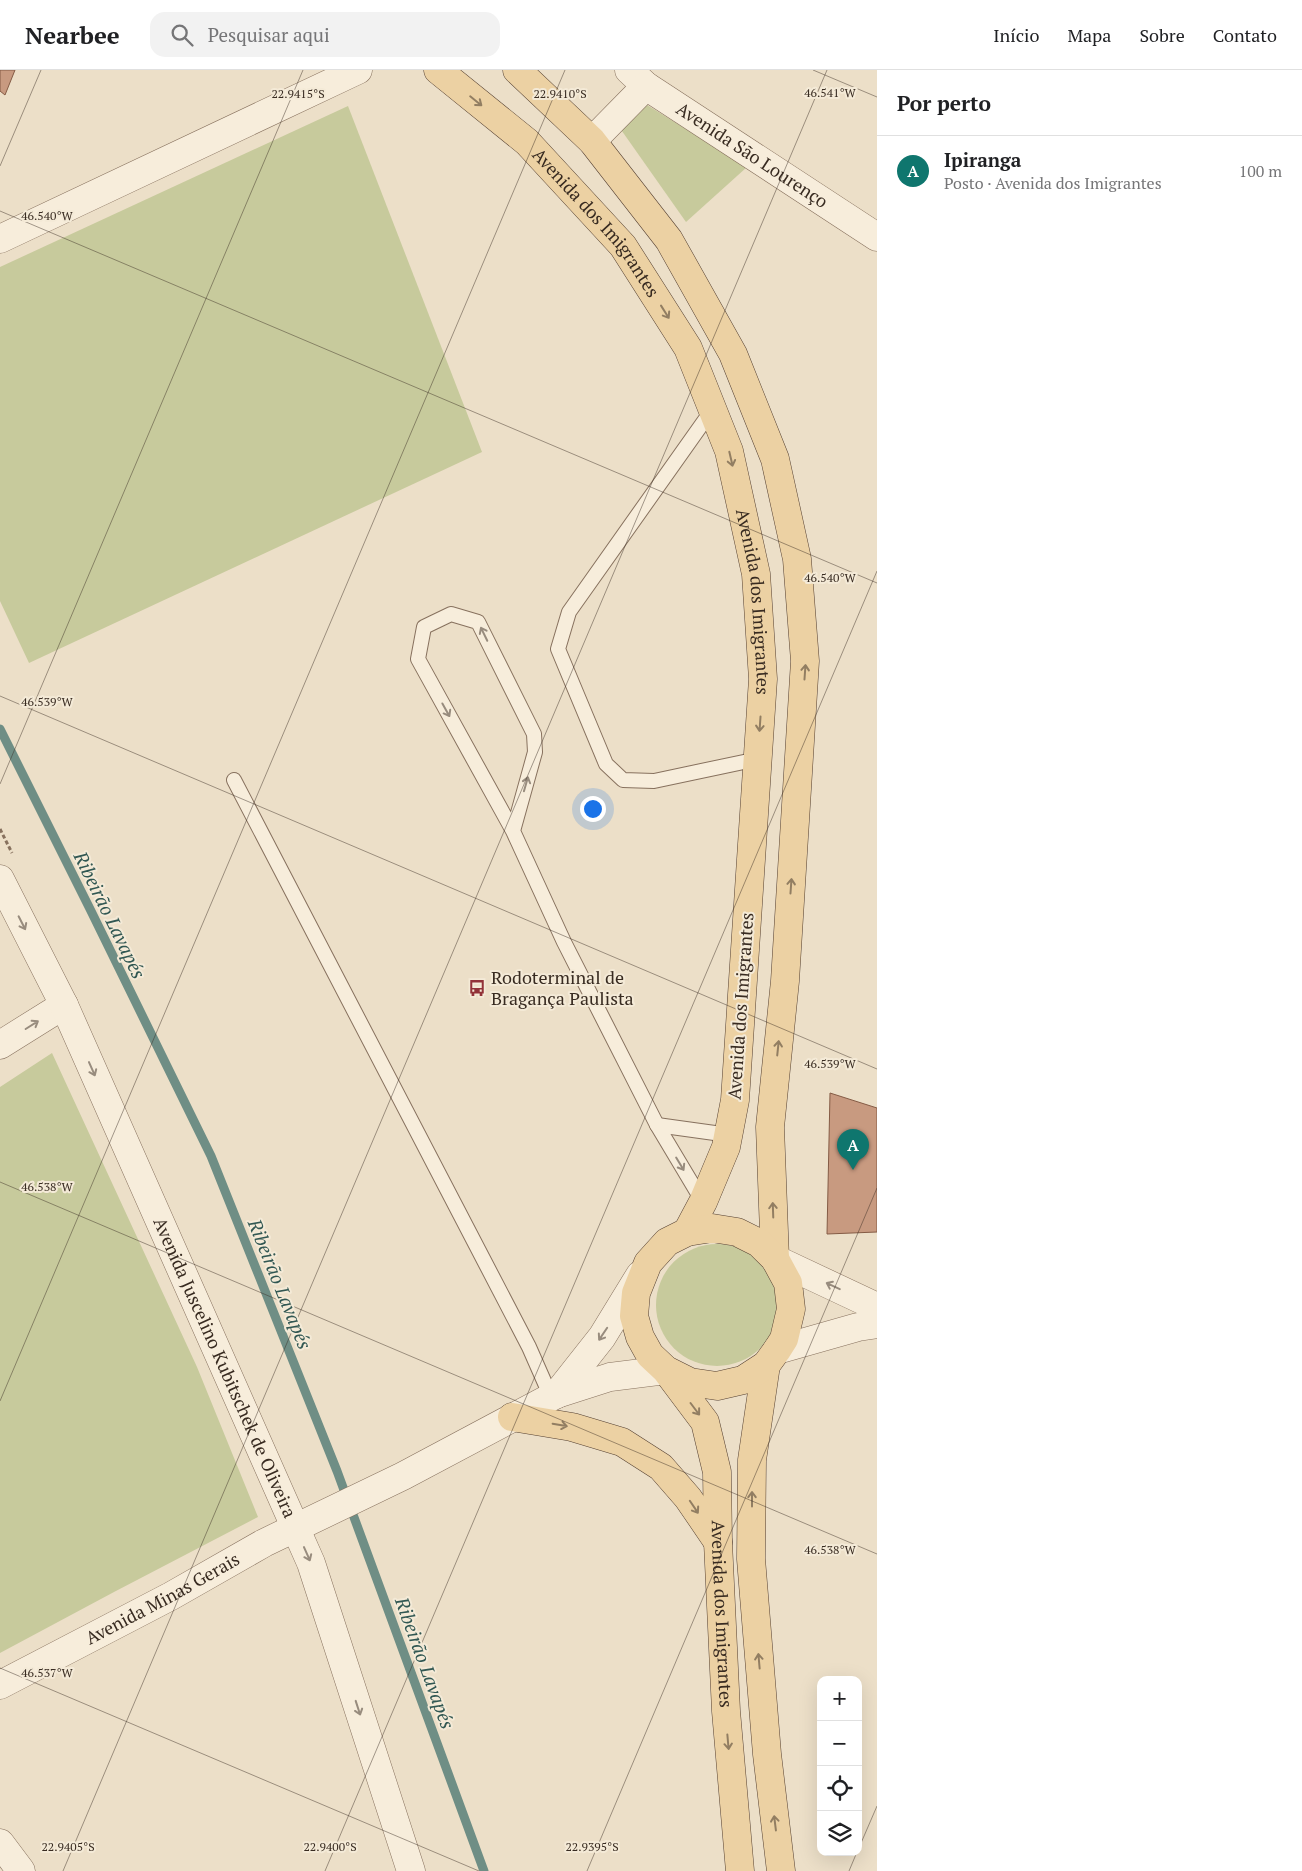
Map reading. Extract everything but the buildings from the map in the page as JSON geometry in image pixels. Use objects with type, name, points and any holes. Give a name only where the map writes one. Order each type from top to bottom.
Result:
[{"type":"main road","name":"Avenida dos Imigrantes","points":[[438,70],[527,142],[623,246],[688,348],[729,451],[756,574],[763,679],[735,1100],[726,1147],[703,1202],[687,1232]]},
{"type":"main road","name":"Avenida dos Imigrantes","points":[[516,70],[592,141],[669,240],[733,354],[774,459],[797,559],[806,661],[785,982],[770,1127],[775,1259]]},
{"type":"main road","name":"Avenida dos Imigrantes","points":[[666,1370],[690,1382],[717,1386],[743,1380],[771,1357],[784,1340],[791,1309],[788,1283],[775,1259],[759,1243],[738,1232],[712,1228],[687,1232],[667,1242],[648,1263],[636,1292],[634,1316],[640,1337],[650,1355],[666,1370],[704,1422],[717,1472],[718,1542],[726,1712],[740,1871]]},
{"type":"main road","name":"Avenida dos Imigrantes","points":[[771,1357],[752,1460],[751,1559],[767,1754],[781,1871]]},
{"type":"main road","points":[[512,1417],[572,1427],[622,1442],[661,1467],[688,1498],[718,1542]]},
{"type":"street","points":[[0,239],[358,70]]},
{"type":"street","points":[[592,141],[637,78]]},
{"type":"street","name":"Avenida São Lourenço","points":[[637,78],[877,237]]},
{"type":"street","name":"Avenida Juscelino Kubitschek de Oliveira","points":[[0,879],[64,1005],[311,1562],[411,1871]]},
{"type":"street","points":[[0,1045],[64,1005]]},
{"type":"street","points":[[775,1259],[877,1307]]},
{"type":"street","points":[[554,1396],[602,1337],[648,1263]]},
{"type":"street","points":[[771,1357],[858,1327],[877,1324]]},
{"type":"street","name":"Avenida Minas Gerais","points":[[0,1685],[171,1596],[295,1528],[403,1476],[554,1396],[610,1377],[666,1370]]},
{"type":"street","points":[[0,1843],[21,1871]]},
{"type":"lane","points":[[712,410],[569,612],[558,649],[606,764],[623,780],[654,780],[758,759]]},
{"type":"lane","points":[[513,830],[535,752],[534,734],[478,622],[451,614],[424,627],[418,659],[513,830],[564,942],[657,1125],[703,1202]]},
{"type":"lane","points":[[234,780],[554,1396]]},
{"type":"lane","points":[[657,1125],[729,1135]]},
{"type":"green space","points":[[639,100],[747,167],[686,222],[617,124]]},
{"type":"green space","points":[[348,106],[482,452],[29,663],[0,601],[0,267]]},
{"type":"green space","points":[[52,1053],[197,1367],[258,1517],[0,1653],[0,1087]]},
{"type":"green space","points":[[717,1244],[729,1245],[740,1249],[760,1262],[773,1282],[777,1293],[777,1317],[773,1328],[760,1348],[740,1361],[729,1365],[717,1366],[705,1365],[694,1361],[674,1348],[661,1328],[657,1317],[656,1305],[657,1293],[661,1282],[674,1262],[694,1249],[705,1245]]},
{"type":"waterway","name":"Ribeirão Lavapés","points":[[0,729],[211,1156],[337,1471],[484,1871]]},
{"type":"place","name":"Rodoterminal de Bragança Paulista","points":[[477,988]]},
{"type":"place","name":"Ipiranga","points":[[853,1170]]}]
